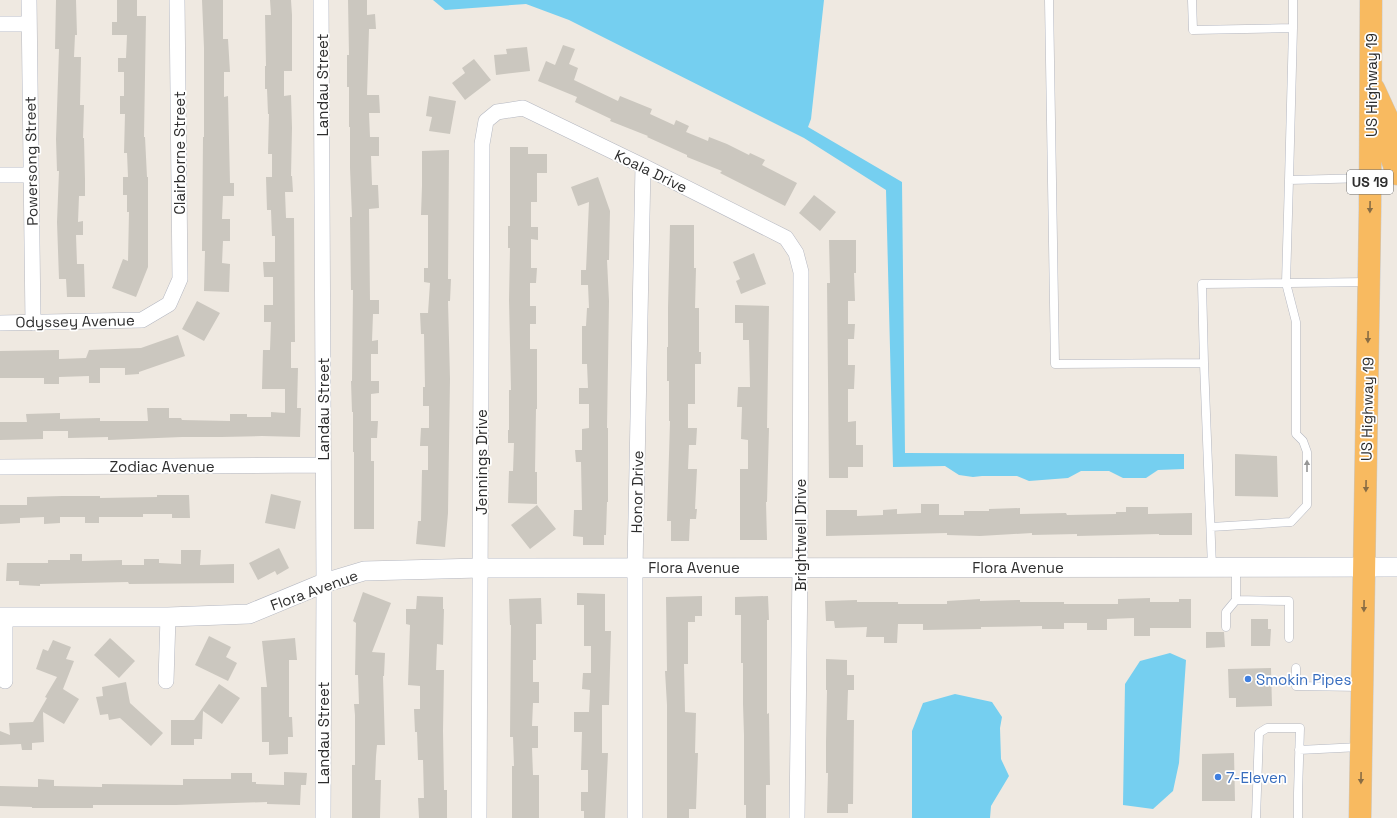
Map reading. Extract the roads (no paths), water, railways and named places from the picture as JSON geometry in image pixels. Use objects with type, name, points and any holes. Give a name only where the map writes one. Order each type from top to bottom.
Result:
[{"type":"highway","name":"US Highway 19","points":[[1360,818],[1369,282],[1371,0]]},
{"type":"highway","points":[[1371,83],[1390,124],[1391,156],[1397,174]]},
{"type":"street","name":"Powersong Street","points":[[29,0],[33,323]]},
{"type":"street","name":"Clairborne Street","points":[[169,304],[180,279],[177,0]]},
{"type":"street","name":"Landau Street","points":[[322,0],[324,583],[322,818]]},
{"type":"street","points":[[0,24],[29,24]]},
{"type":"street","name":"Koala Drive","points":[[497,112],[523,108],[786,238],[796,253]]},
{"type":"street","name":"Jennings Drive","points":[[479,818],[482,144],[486,121],[497,112]]},
{"type":"street","name":"Honor Drive","points":[[635,818],[635,568],[642,166]]},
{"type":"street","points":[[0,175],[31,175]]},
{"type":"street","name":"Brightwell Drive","points":[[796,253],[801,272],[797,818]]},
{"type":"street","name":"Odyssey Avenue","points":[[0,323],[142,320],[169,304]]},
{"type":"street","name":"Zodiac Avenue","points":[[0,467],[323,465]]},
{"type":"street","name":"Flora Avenue","points":[[3,617],[168,618],[249,614],[324,583],[364,571],[480,568],[1397,567]]},
{"type":"street","points":[[3,617],[6,681]]},
{"type":"street","points":[[166,681],[168,618]]},
{"type":"lane","points":[[1049,0],[1055,364],[1204,363]]},
{"type":"lane","points":[[1192,0],[1193,30],[1293,28]]},
{"type":"lane","points":[[1210,527],[1291,522],[1307,506],[1307,452],[1303,441],[1296,434],[1296,322],[1286,283],[1293,0]]},
{"type":"lane","points":[[1288,180],[1370,178]]},
{"type":"lane","points":[[1212,567],[1202,284],[1369,282]]},
{"type":"lane","points":[[1226,627],[1226,612],[1236,600],[1236,567]]},
{"type":"lane","points":[[1236,600],[1289,601],[1289,638]]},
{"type":"lane","points":[[1296,668],[1296,686],[1362,687]]},
{"type":"lane","points":[[1256,818],[1258,733],[1267,728],[1300,728],[1298,818]]},
{"type":"lane","points":[[1299,750],[1361,747]]},
{"type":"water","points":[[433,0],[824,0],[811,119],[808,127],[902,182],[905,453],[1184,454],[1184,469],[1158,470],[1146,478],[1123,478],[1109,471],[1081,471],[1068,478],[1029,481],[1017,476],[973,477],[959,475],[945,466],[893,467],[886,190],[804,138],[569,20],[526,4],[445,10]]},
{"type":"water","points":[[1170,653],[1186,660],[1179,763],[1173,791],[1153,809],[1123,805],[1125,684],[1140,661]]},
{"type":"water","points":[[955,694],[992,702],[1002,717],[1000,728],[1001,759],[1009,776],[991,806],[990,818],[912,818],[912,731],[923,703]]},
{"type":"place","name":"Smokin Pipes","points":[[1248,679]]},
{"type":"place","name":"7-Eleven","points":[[1218,777]]}]
